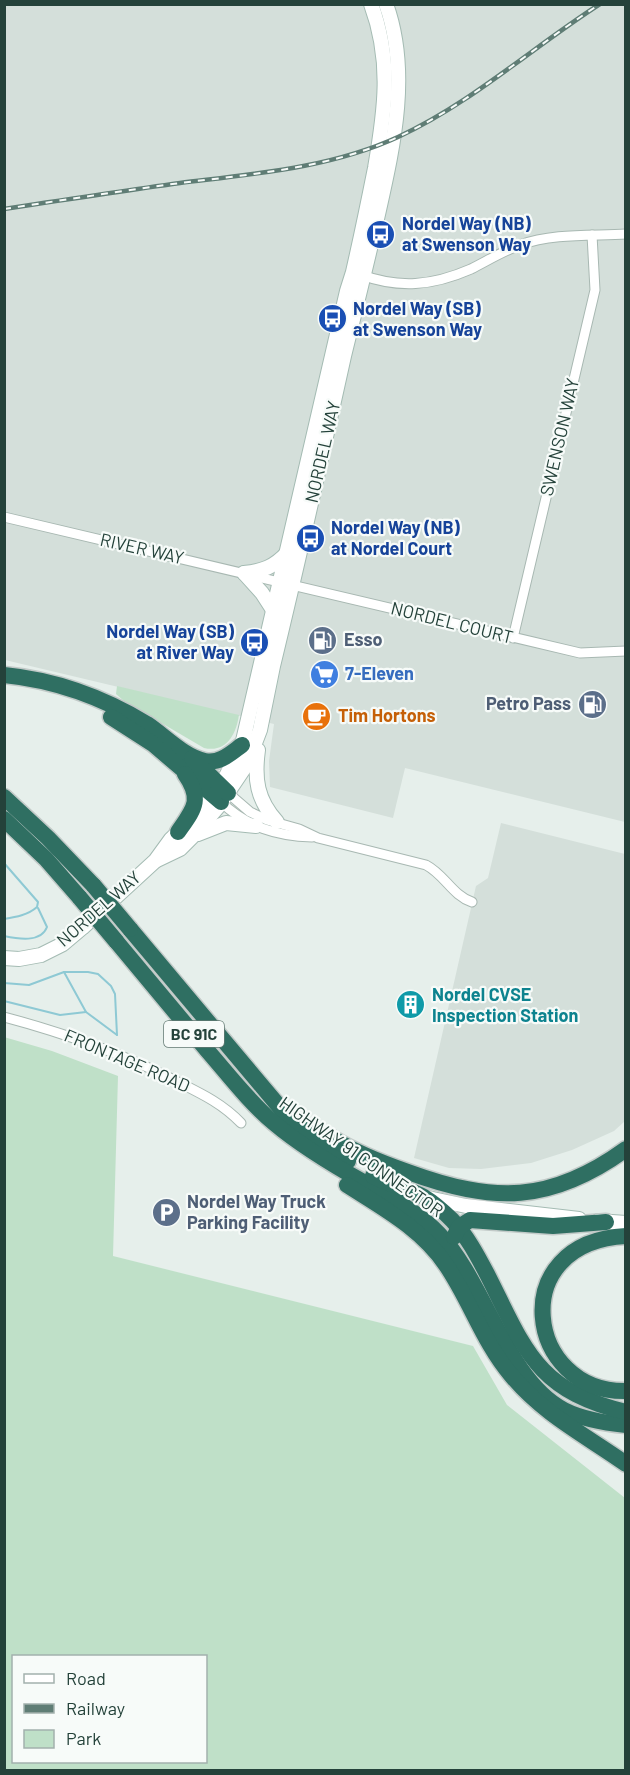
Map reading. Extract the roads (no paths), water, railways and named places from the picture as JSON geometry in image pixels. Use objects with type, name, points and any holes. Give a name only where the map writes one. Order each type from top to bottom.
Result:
[{"type":"highway","points":[[4,675],[56,685],[91,696],[136,718],[221,794]]},
{"type":"highway","points":[[4,684],[54,694],[105,714],[182,758],[218,760],[242,745]]},
{"type":"highway","points":[[182,758],[196,796],[186,834]]},
{"type":"highway","name":"HIGHWAY 91 CONNECTOR","points":[[4,797],[48,838],[93,886],[282,1110],[338,1155],[378,1179],[423,1196]]},
{"type":"highway","name":"HIGHWAY 91 CONNECTOR","points":[[4,819],[46,859],[222,1068],[274,1123],[318,1155],[413,1212],[438,1233],[452,1250],[478,1292],[519,1367],[540,1392],[557,1406],[584,1417],[626,1425]]},
{"type":"highway","points":[[4,832],[80,898]]},
{"type":"highway","points":[[253,1076],[300,1116],[340,1143],[402,1170],[468,1191],[519,1194],[555,1187],[597,1168],[626,1149]]},
{"type":"highway","points":[[274,1123],[286,1141],[302,1154],[425,1239],[445,1263],[499,1359],[523,1389],[550,1414],[626,1464]]},
{"type":"highway","points":[[423,1196],[459,1227],[478,1257],[516,1334],[542,1371],[583,1399],[626,1412]]},
{"type":"highway","points":[[452,1250],[453,1240],[459,1227],[470,1220],[553,1226],[606,1222]]},
{"type":"highway","points":[[626,1236],[601,1239],[586,1244],[560,1262],[544,1293],[543,1320],[551,1346],[575,1376],[601,1388],[626,1391]]},
{"type":"highway","points":[[557,1406],[568,1416],[626,1454]]},
{"type":"street","name":"NORDEL WAY","points":[[221,794],[242,745],[273,610],[286,583],[287,554],[330,360],[358,274],[385,102],[384,52],[371,4]]},
{"type":"street","name":"NORDEL WAY","points":[[5,958],[19,959],[41,955],[63,944],[186,834],[200,812],[221,794],[247,764],[260,730],[286,583],[358,274],[391,150],[398,98],[397,48],[386,4]]},
{"type":"street","points":[[378,29],[383,31],[387,37],[393,92],[398,98]]},
{"type":"street","points":[[358,274],[396,284],[423,284],[466,271],[520,245],[546,238],[626,234]]},
{"type":"street","name":"SWENSON WAY","points":[[513,638],[595,290],[592,236]]},
{"type":"street","name":"RIVER WAY","points":[[4,517],[286,583]]},
{"type":"street","points":[[244,573],[262,571],[287,554]]},
{"type":"street","points":[[244,573],[273,610]]},
{"type":"street","name":"NORDEL COURT","points":[[286,583],[580,653],[626,651]]},
{"type":"street","points":[[260,730],[256,767],[257,790],[264,806],[277,822]]},
{"type":"street","points":[[221,794],[258,816],[299,829],[318,838],[426,865],[437,872],[458,895],[472,902]]},
{"type":"street","points":[[221,794],[241,819],[256,826],[296,837],[318,838]]},
{"type":"street","points":[[186,834],[226,823],[256,826]]},
{"type":"street","name":"FRONTAGE ROAD","points":[[4,1017],[66,1034],[138,1062],[219,1103],[241,1123]]},
{"type":"street","name":"HIGHWAY 91 CONNECTOR","points":[[423,1196],[487,1209],[626,1223]]},
{"type":"waterway","points":[[4,863],[38,902],[37,907],[30,912],[4,919]]},
{"type":"waterway","points":[[4,936],[28,939],[40,936],[47,927],[38,908]]},
{"type":"waterway","points":[[64,972],[86,1012],[117,1035]]},
{"type":"waterway","points":[[4,983],[29,985],[64,972],[98,974],[111,986],[115,994],[117,1035]]},
{"type":"waterway","points":[[4,1001],[60,1015],[86,1012]]},
{"type":"railway","points":[[4,209],[263,173],[319,163],[372,148],[425,124],[451,108],[600,4]]},
{"type":"place","name":"Nordel Way (NB) at Swenson Way","points":[[381,234]]},
{"type":"place","name":"Nordel Way (SB) at Swenson Way","points":[[332,319]]},
{"type":"place","name":"Nordel Way (NB) at Nordel Court","points":[[310,538]]},
{"type":"place","name":"Esso","points":[[323,640]]},
{"type":"place","name":"Nordel Way (SB) at River Way","points":[[255,642]]},
{"type":"place","name":"7-Eleven","points":[[324,674]]},
{"type":"place","name":"Petro Pass","points":[[592,704]]},
{"type":"place","name":"Tim Hortons","points":[[317,716]]},
{"type":"place","name":"Nordel CVSE Inspection Station","points":[[411,1005]]},
{"type":"place","name":"Nordel Way Truck Parking Facility","points":[[166,1212]]}]
